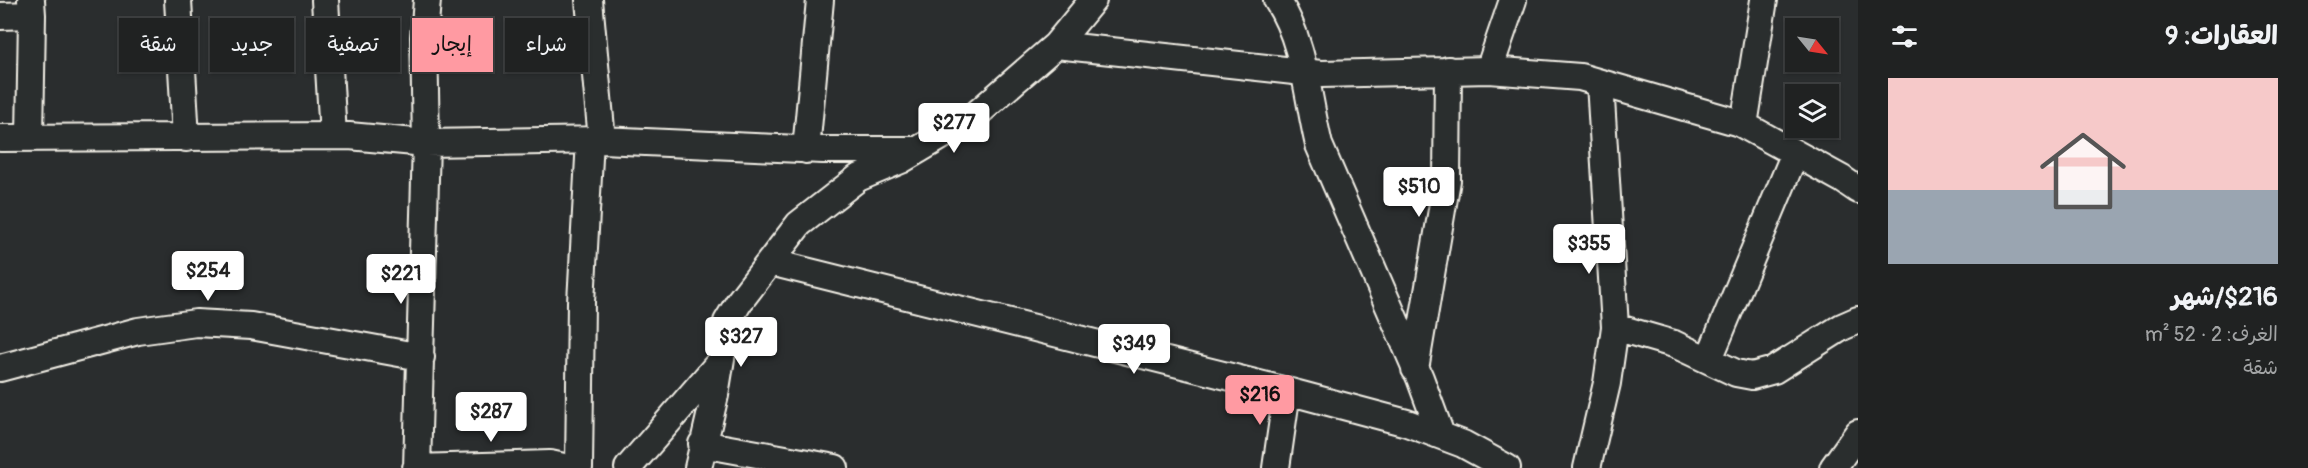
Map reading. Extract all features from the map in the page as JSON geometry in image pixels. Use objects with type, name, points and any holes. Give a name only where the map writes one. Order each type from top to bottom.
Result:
[{"type":"street","points":[[178,0],[186,138]]},
{"type":"street","points":[[325,0],[333,136]]},
{"type":"street","points":[[427,0],[424,37],[426,144],[421,357],[416,468],[550,464],[568,468]]},
{"type":"street","points":[[579,468],[581,302],[596,140],[589,0]]},
{"type":"street","points":[[806,150],[820,0]]},
{"type":"street","points":[[835,468],[700,456],[709,421],[727,322],[739,302],[799,224],[858,178],[901,160],[972,118],[1056,45],[1093,0]]},
{"type":"street","points":[[1278,0],[1292,31],[1305,71],[1310,109],[1319,145],[1441,435]]},
{"type":"street","points":[[1489,70],[1513,0]]},
{"type":"street","points":[[1744,125],[1764,0]]},
{"type":"street","points":[[0,16],[32,8],[30,138]]},
{"type":"street","points":[[1056,45],[1321,74],[1489,70],[1580,77],[1744,125],[1858,190]]},
{"type":"street","points":[[1415,369],[1436,257],[1447,180],[1448,70]]},
{"type":"street","points":[[1587,468],[1607,383],[1615,327],[1600,83]]},
{"type":"street","points":[[0,138],[333,136],[426,144],[596,140],[806,150],[918,150]]},
{"type":"street","points":[[1708,359],[1795,153]]},
{"type":"street","points":[[770,262],[1407,423],[1463,444],[1507,468]]},
{"type":"street","points":[[1615,327],[1674,344],[1736,373],[1752,376],[1774,370],[1842,327],[1858,320]]},
{"type":"street","points":[[0,368],[138,331],[196,323],[251,327],[421,357]]},
{"type":"street","points":[[628,468],[720,362]]},
{"type":"street","points":[[1276,468],[1287,391]]},
{"type":"street","points":[[1833,468],[1858,434]]}]
